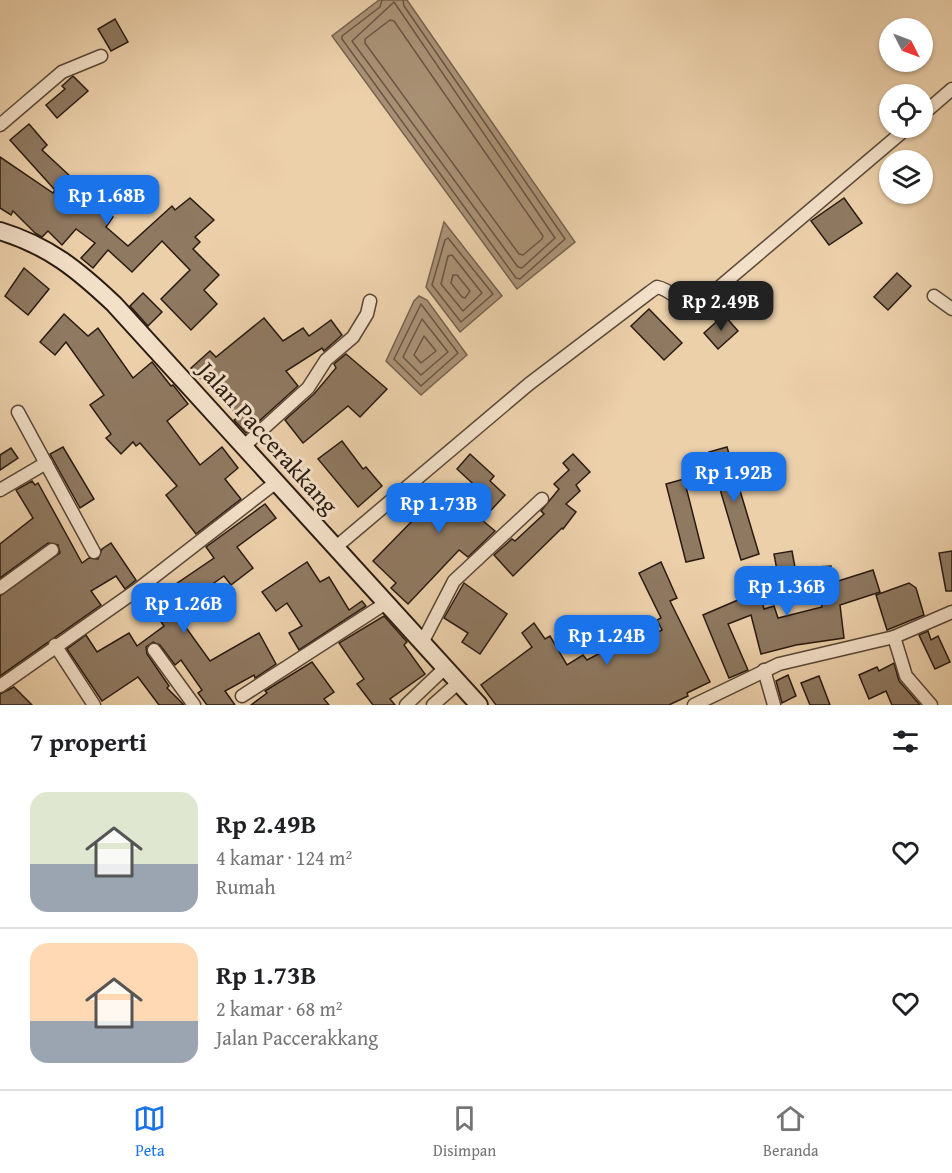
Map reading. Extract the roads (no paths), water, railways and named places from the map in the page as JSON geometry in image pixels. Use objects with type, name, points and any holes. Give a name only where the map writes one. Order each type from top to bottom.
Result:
[{"type":"main road","name":"Jalan Paccerakkang","points":[[0,231],[60,256],[90,281],[142,334],[479,705]]},
{"type":"street","points":[[0,125],[62,72],[101,56]]},
{"type":"street","points":[[933,105],[952,89]]},
{"type":"street","points":[[336,547],[529,384],[650,292],[657,287],[666,288],[687,306],[696,307],[896,138]]},
{"type":"street","points":[[934,296],[952,309]]},
{"type":"street","points":[[243,447],[308,388],[326,360],[353,337],[367,314],[370,301]]},
{"type":"street","points":[[18,412],[94,552]]},
{"type":"street","points":[[0,490],[46,463]]},
{"type":"street","points":[[0,686],[55,645],[137,591],[275,483]]},
{"type":"street","points":[[423,641],[454,581],[542,499]]},
{"type":"street","points":[[0,588],[52,550]]},
{"type":"street","points":[[242,696],[386,603]]},
{"type":"street","points":[[694,705],[764,670],[794,659],[894,636],[952,612]]},
{"type":"street","points":[[894,636],[906,676],[931,705]]},
{"type":"street","points":[[55,645],[93,705]]},
{"type":"street","points":[[154,650],[194,705]]},
{"type":"street","points":[[406,705],[445,668]]},
{"type":"street","points":[[764,670],[774,705]]},
{"type":"street","points":[[434,705],[458,683]]},
{"type":"water","points":[[379,0],[407,0],[575,242],[517,289],[332,36]]},
{"type":"water","points":[[444,222],[502,296],[460,332],[426,287]]},
{"type":"water","points":[[419,296],[427,300],[467,355],[421,395],[386,361],[414,301]]}]
